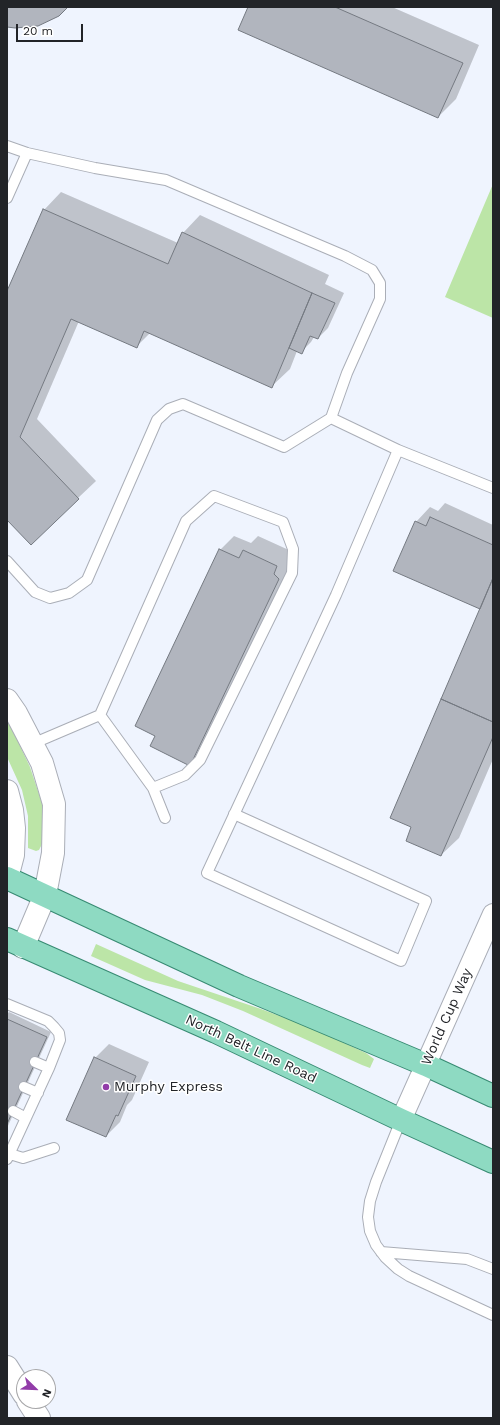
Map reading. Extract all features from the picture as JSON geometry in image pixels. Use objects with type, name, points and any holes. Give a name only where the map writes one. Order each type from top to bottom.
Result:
[{"type":"main road","points":[[7,878],[239,986],[426,1065],[493,1096]]},
{"type":"main road","name":"North Belt Line Road","points":[[15,943],[216,1032],[493,1162]]},
{"type":"street","points":[[7,700],[42,762],[54,804],[53,853],[45,895],[15,943]]},
{"type":"street","points":[[7,791],[12,810],[14,828],[13,855],[7,878]]},
{"type":"street","name":"World Cup Way","points":[[401,1120],[493,914]]},
{"type":"street","points":[[7,1368],[16,1382]]},
{"type":"street","points":[[33,1409],[39,1418]]},
{"type":"lane","points":[[7,146],[27,153],[96,168],[166,180],[346,256],[372,270],[380,283],[380,299],[347,373],[331,418],[284,447],[183,404],[169,409],[157,420],[87,580],[69,593],[50,598],[35,592],[7,561]]},
{"type":"lane","points":[[7,198],[27,153]]},
{"type":"lane","points":[[331,418],[398,450],[493,488]]},
{"type":"lane","points":[[234,814],[426,901],[401,961],[207,873],[234,814],[336,596],[398,450]]},
{"type":"lane","points":[[32,744],[100,715],[186,521],[214,496],[283,522],[293,549],[292,573],[200,760],[184,775],[153,788]]},
{"type":"lane","points":[[100,715],[153,788],[165,818]]},
{"type":"lane","points":[[7,1004],[48,1021],[59,1033],[60,1040],[9,1156],[23,1158],[54,1148]]},
{"type":"lane","points":[[35,1062],[49,1068]]},
{"type":"lane","points":[[24,1087],[38,1093]]},
{"type":"lane","points":[[13,1111],[26,1118]]},
{"type":"lane","points":[[401,1120],[376,1182],[369,1209],[368,1217],[370,1230],[376,1246],[398,1269],[409,1276],[493,1315]]},
{"type":"lane","points":[[381,1252],[467,1259],[493,1269]]},
{"type":"green space","points":[[493,184],[493,318],[445,297]]},
{"type":"green space","points":[[7,718],[30,767],[43,806],[45,825],[42,844],[39,850],[36,851],[28,848],[28,816],[22,790],[7,757]]},
{"type":"green space","points":[[96,944],[178,981],[309,1027],[366,1053],[374,1059],[370,1068],[243,1011],[202,995],[145,980],[91,956]]},
{"type":"building","points":[[7,7],[68,7],[59,16],[38,26],[15,28],[7,27]]},
{"type":"building","points":[[248,7],[335,7],[463,63],[438,118],[238,30]]},
{"type":"building","points":[[43,209],[168,264],[182,232],[312,293],[272,388],[144,331],[137,348],[71,319],[20,437],[79,499],[31,545],[7,520],[7,291]]},
{"type":"building","points":[[312,293],[335,303],[318,339],[310,336],[302,354],[289,348]]},
{"type":"building","points":[[430,517],[493,545],[493,578],[480,609],[393,571],[415,521],[426,526]]},
{"type":"building","points":[[219,549],[239,558],[243,550],[277,566],[274,574],[279,579],[190,766],[150,746],[155,736],[135,726]]},
{"type":"building","points":[[493,578],[493,722],[441,699]]},
{"type":"building","points":[[441,699],[493,722],[493,737],[441,856],[406,841],[411,827],[390,818]]},
{"type":"building","points":[[7,1019],[47,1037],[7,1124]]},
{"type":"building","name":"Murphy Express","points":[[94,1057],[136,1076],[118,1116],[116,1115],[106,1137],[66,1120]]},
{"type":"place","name":"Murphy Express","points":[[106,1087]]}]
